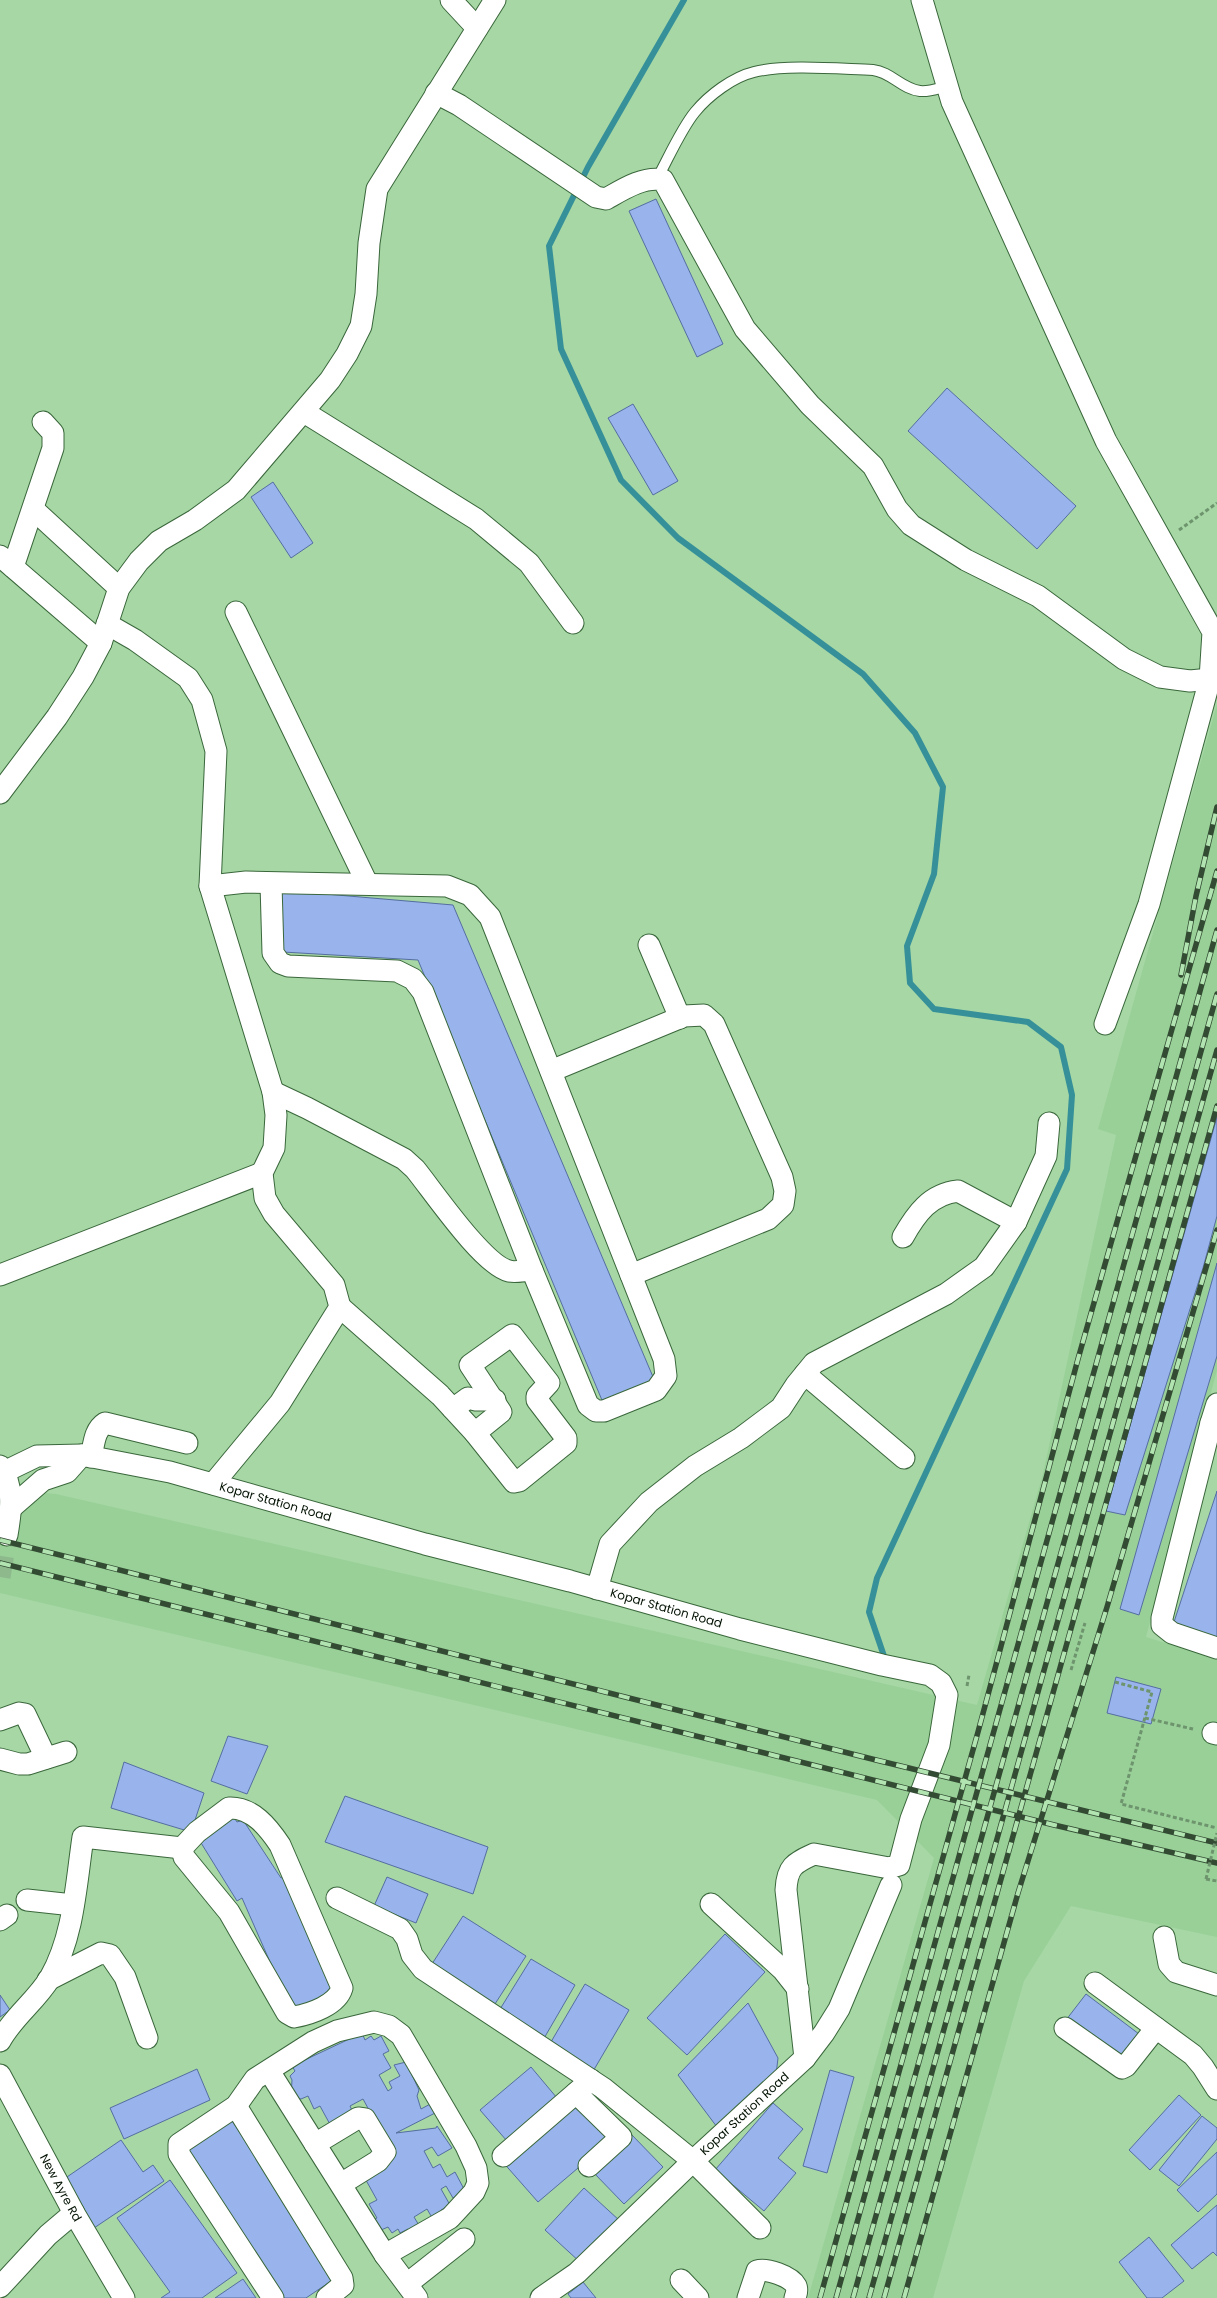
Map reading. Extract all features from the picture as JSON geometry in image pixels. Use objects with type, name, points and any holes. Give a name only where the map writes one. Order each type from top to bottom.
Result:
[{"type":"street","points":[[451,0],[477,28]]},
{"type":"street","points":[[0,792],[57,717],[83,677],[104,633],[119,588],[139,561],[159,541],[195,520],[236,490],[304,412],[330,380],[347,354],[361,326],[366,294],[369,243],[377,189],[495,0]]},
{"type":"street","points":[[922,0],[952,102],[1106,441],[1213,632],[1210,679],[1149,904],[1105,1024]]},
{"type":"street","points":[[436,93],[459,105],[596,197],[606,199],[629,186],[657,179],[663,180],[745,329],[810,405],[873,466],[897,509],[911,525],[966,560],[1038,596],[1124,660],[1160,677],[1190,681],[1210,679]]},
{"type":"street","points":[[304,412],[476,519],[529,563],[573,623]]},
{"type":"street","points":[[43,422],[50,427],[54,441],[33,509],[6,561],[104,633],[135,640],[188,678],[202,700],[216,751],[210,886],[273,1092],[276,1115],[274,1148],[262,1173],[265,1198],[274,1214],[334,1285],[340,1307],[440,1394],[514,1482],[519,1481],[566,1443],[566,1438],[537,1400],[537,1396],[549,1383],[514,1335],[470,1365],[500,1409],[499,1416],[475,1434]]},
{"type":"street","points":[[33,509],[119,588]]},
{"type":"street","points":[[236,612],[367,883]]},
{"type":"street","points":[[210,886],[246,882],[271,884],[367,883],[447,886],[470,895],[490,917],[664,1359],[666,1376],[656,1390],[604,1411],[596,1411],[588,1406],[422,992],[413,979],[397,970],[288,966],[280,963],[273,953],[271,884]]},
{"type":"street","points":[[648,945],[680,1018]]},
{"type":"street","points":[[551,1071],[680,1018],[694,1014],[704,1015],[714,1024],[782,1177],[785,1192],[783,1205],[768,1219],[631,1275]]},
{"type":"street","points":[[273,1092],[404,1159],[415,1169],[474,1243],[496,1265],[509,1272],[532,1270]]},
{"type":"street","points":[[598,1589],[610,1544],[649,1502],[696,1466],[741,1438],[781,1408],[814,1363],[946,1294],[984,1267],[1016,1222],[1046,1156],[1050,1123]]},
{"type":"street","points":[[0,1275],[262,1173]]},
{"type":"street","points":[[903,1237],[916,1214],[925,1206],[939,1195],[958,1190],[1016,1222]]},
{"type":"street","points":[[213,1484],[280,1403],[340,1307]]},
{"type":"street","points":[[805,1374],[904,1458]]},
{"type":"street","points":[[453,1409],[468,1398],[494,1400]]},
{"type":"street","points":[[1215,1417],[1162,1618],[1162,1625],[1172,1633],[1217,1648]]},
{"type":"street","points":[[12,1508],[43,1480],[67,1472],[86,1456],[96,1434],[105,1423],[187,1443]]},
{"type":"street","name":"Kopar Station Road","points":[[2,1469],[37,1456],[86,1456],[170,1472],[425,1544],[598,1589],[740,1629],[892,1668],[930,1675],[941,1683],[947,1695],[939,1745],[911,1819],[899,1865],[889,1868],[814,1854],[791,1868],[787,1877],[786,1890],[798,1989]]},
{"type":"street","points":[[2,1469],[10,1489],[12,1508],[7,1536]]},
{"type":"street","points":[[0,1720],[19,1713],[25,1714],[56,1755],[19,1764],[0,1759]]},
{"type":"street","points":[[229,1808],[238,1808],[265,1824],[280,1845],[342,1988],[339,1997],[301,2016],[290,2016],[229,1912],[184,1857],[182,1848],[197,1832],[229,1808]]},
{"type":"street","points":[[0,2041],[7,2028],[48,1980],[59,1959],[68,1932],[83,1837],[182,1848]]},
{"type":"street","name":"Kopar Station Road","points":[[541,2298],[578,2273],[693,2161],[805,2058],[839,2009],[891,1886]]},
{"type":"street","points":[[337,1898],[400,1929],[407,1939],[412,1955],[423,1969],[584,2087],[693,2161],[760,2228]]},
{"type":"street","points":[[27,1900],[73,1905]]},
{"type":"street","points":[[711,1904],[783,1970],[798,1989],[805,2058]]},
{"type":"street","points":[[1164,1937],[1169,1964],[1176,1972],[1217,1985]]},
{"type":"street","points":[[48,1980],[101,1953],[110,1955],[126,1977],[147,2038]]},
{"type":"street","points":[[1095,1983],[1193,2055],[1217,2089]]},
{"type":"street","points":[[273,2298],[179,2154],[179,2144],[236,2106],[255,2079],[313,2042],[336,2031],[374,2022],[389,2026],[401,2035],[466,2146],[476,2168],[478,2183],[474,2192],[450,2218],[385,2255]]},
{"type":"street","points":[[1065,2028],[1122,2068],[1126,2066],[1156,2028]]},
{"type":"street","points":[[268,2071],[385,2255],[412,2291],[464,2239]]},
{"type":"street","name":"New Ayre Rd","points":[[0,2075],[74,2213],[124,2298]]},
{"type":"street","points":[[503,2156],[584,2087]]},
{"type":"street","points":[[584,2087],[621,2137],[589,2166]]},
{"type":"street","points":[[236,2106],[342,2278],[343,2285],[327,2298]]},
{"type":"street","points":[[315,2144],[358,2118],[365,2119],[384,2152],[378,2161],[341,2184]]},
{"type":"street","points":[[0,2287],[48,2235],[74,2213]]},
{"type":"street","points":[[733,2298],[748,2256]]},
{"type":"street","points":[[748,2298],[757,2271],[763,2269],[791,2280],[797,2290],[795,2298]]},
{"type":"street","points":[[681,2280],[698,2298]]},
{"type":"lane","points":[[657,179],[694,114],[709,97],[754,72],[778,69],[873,70],[888,74],[919,91],[929,91],[948,86]]},
{"type":"path","points":[[1163,542],[1217,503]]},
{"type":"path","points":[[1071,1670],[1085,1623]]},
{"type":"path","points":[[1115,1682],[1152,1692],[1121,1804],[1217,1828]]},
{"type":"path","points":[[1145,1718],[1215,1734]]},
{"type":"path","points":[[1217,1833],[1206,1879],[1217,1881]]},
{"type":"shaded area","points":[[1217,704],[1217,1370],[1146,1637],[1217,1659],[1217,1937],[1071,1906],[1024,1981],[933,2298],[808,2298],[934,1858],[877,1800],[0,1593],[0,1489],[56,1494],[977,1705],[1043,1474],[1116,1135],[1098,1129]]},
{"type":"building","points":[[656,199],[723,344],[697,357],[629,211]]},
{"type":"building","points":[[947,388],[1076,506],[1037,549],[908,431]]},
{"type":"building","points":[[633,404],[678,481],[653,495],[608,418]]},
{"type":"building","points":[[273,482],[313,543],[291,558],[251,497]]},
{"type":"building","points":[[279,890],[453,905],[656,1384],[604,1405],[418,960],[283,952]]},
{"type":"building","points":[[1217,1117],[1217,1216],[1203,1268],[1125,1515],[1106,1511]]},
{"type":"building","points":[[1217,1263],[1217,1356],[1139,1615],[1120,1609]]},
{"type":"building","points":[[1217,1491],[1217,1639],[1173,1625]]},
{"type":"building","points":[[1116,1677],[1161,1689],[1151,1724],[1107,1713]]},
{"type":"building","points":[[228,1736],[268,1746],[247,1794],[211,1781]]},
{"type":"building","points":[[124,1762],[204,1793],[191,1832],[111,1808]]},
{"type":"building","points":[[345,1796],[488,1847],[473,1894],[325,1842]]},
{"type":"building","points":[[231,1813],[237,1822],[243,1820],[281,1878],[286,1876],[334,1994],[292,2012],[242,1898],[237,1901],[198,1838]]},
{"type":"building","points":[[387,1877],[428,1894],[416,1923],[374,1906]]},
{"type":"building","points":[[463,1916],[526,1956],[493,2007],[430,1967]]},
{"type":"building","points":[[725,1934],[765,1972],[687,2055],[647,2018]]},
{"type":"building","points":[[531,1959],[575,1985],[543,2040],[497,2014]]},
{"type":"building","points":[[585,1984],[629,2010],[592,2073],[548,2047]]},
{"type":"building","points":[[1086,1994],[1139,2034],[1119,2060],[1066,2020]]},
{"type":"building","points":[[0,1995],[10,2010],[0,2017]]},
{"type":"building","points":[[748,2003],[778,2058],[776,2075],[720,2131],[678,2075]]},
{"type":"building","points":[[362,2033],[365,2040],[371,2036],[374,2040],[381,2036],[389,2051],[383,2054],[391,2068],[379,2075],[388,2091],[392,2088],[389,2082],[400,2076],[394,2065],[406,2062],[419,2090],[417,2096],[421,2109],[434,2102],[439,2111],[396,2133],[436,2128],[437,2126],[452,2148],[438,2156],[432,2147],[424,2151],[433,2168],[440,2164],[447,2177],[455,2172],[465,2191],[453,2198],[446,2186],[441,2189],[450,2205],[441,2210],[444,2215],[434,2221],[427,2209],[414,2217],[420,2227],[409,2232],[408,2229],[400,2233],[398,2229],[392,2233],[388,2227],[381,2230],[369,2222],[377,2218],[369,2204],[377,2200],[362,2173],[394,2156],[363,2099],[350,2106],[354,2115],[332,2128],[320,2106],[314,2109],[308,2096],[301,2099],[291,2097],[292,2080],[290,2076],[295,2071],[292,2066]]},
{"type":"building","points":[[531,2067],[557,2098],[507,2141],[480,2110]]},
{"type":"building","points":[[197,2069],[210,2100],[124,2139],[110,2108]]},
{"type":"building","points":[[830,2070],[854,2077],[827,2173],[803,2166]]},
{"type":"building","points":[[1179,2095],[1201,2115],[1150,2170],[1129,2150]]},
{"type":"building","points":[[575,2098],[611,2140],[538,2202],[501,2160]]},
{"type":"building","points":[[773,2103],[803,2129],[778,2158],[796,2173],[764,2211],[715,2170]]},
{"type":"building","points":[[1202,2116],[1217,2128],[1217,2139],[1179,2186],[1159,2170]]},
{"type":"building","points":[[232,2121],[337,2277],[306,2298],[280,2298],[183,2154]]},
{"type":"building","points":[[631,2134],[663,2167],[624,2204],[592,2171]]},
{"type":"building","points":[[121,2140],[143,2172],[153,2165],[164,2181],[94,2228],[64,2179]]},
{"type":"building","points":[[1217,2152],[1217,2194],[1198,2212],[1177,2190]]},
{"type":"building","points":[[170,2180],[237,2273],[202,2298],[161,2298],[170,2292],[117,2218]]},
{"type":"building","points":[[584,2188],[620,2221],[581,2263],[545,2230]]},
{"type":"building","points":[[1217,2205],[1217,2256],[1213,2252],[1192,2269],[1171,2245]]},
{"type":"building","points":[[1149,2237],[1184,2281],[1162,2298],[1147,2298],[1119,2262]]},
{"type":"building","points":[[243,2279],[256,2298],[215,2298]]},
{"type":"building","points":[[583,2282],[596,2298],[571,2298],[568,2294]]},
{"type":"waterway","points":[[684,0],[588,167],[549,246],[561,349],[621,480],[678,538],[863,674],[915,733],[943,787],[934,874],[907,946],[910,983],[934,1009],[1028,1022],[1061,1047],[1072,1095],[1067,1169],[877,1578],[869,1612],[886,1662]]},
{"type":"tunnel","points":[[0,1577],[7,1535]]},
{"type":"railway","points":[[1181,975],[1196,896],[1217,807]]},
{"type":"railway","points":[[820,2298],[978,1732],[1078,1359],[1217,871]]},
{"type":"railway","points":[[836,2298],[1217,930]]},
{"type":"railway","points":[[853,2298],[1217,994]]},
{"type":"railway","points":[[869,2298],[1217,1050]]},
{"type":"railway","points":[[884,2298],[1217,1106]]},
{"type":"railway","points":[[904,2298],[1018,1893],[1107,1607],[1217,1230]]},
{"type":"railway","points":[[0,1540],[876,1760],[1217,1843]]},
{"type":"railway","points":[[0,1563],[1054,1825],[1217,1863]]}]
